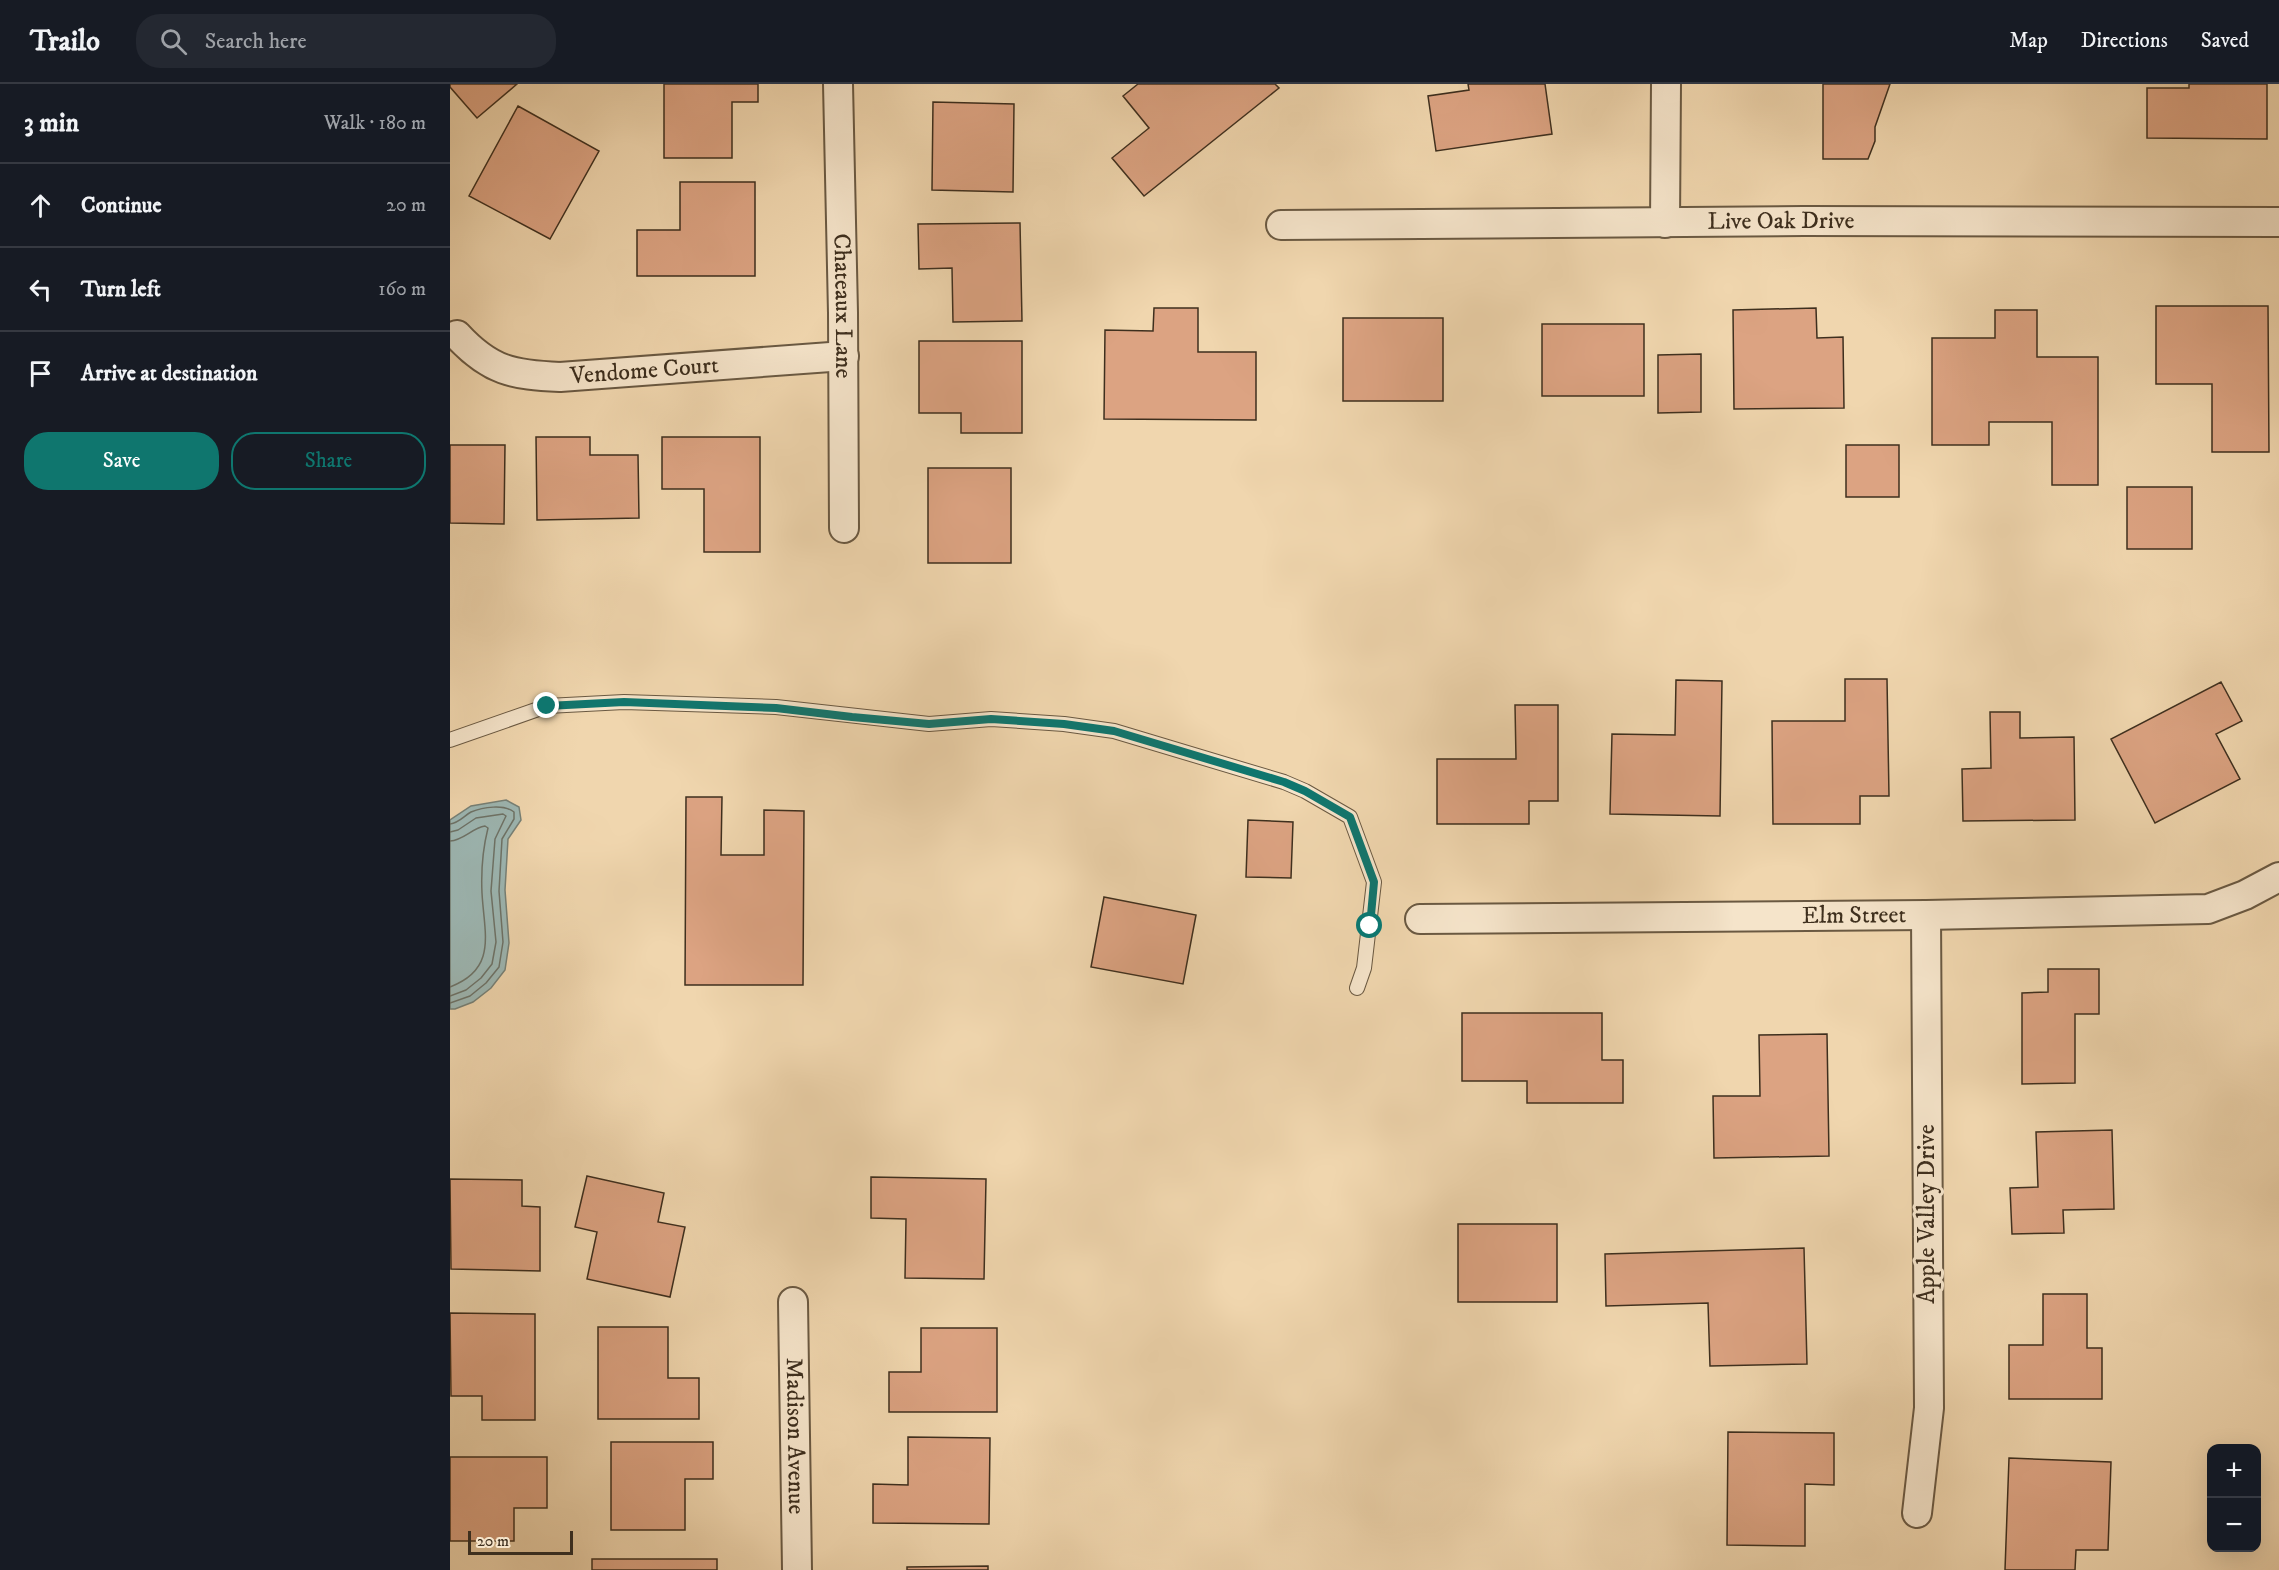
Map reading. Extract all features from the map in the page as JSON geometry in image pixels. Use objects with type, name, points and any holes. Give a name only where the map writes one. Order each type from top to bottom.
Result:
[{"type":"street","name":"Chateaux Lane","points":[[838,84],[844,356],[844,528]]},
{"type":"street","points":[[1665,223],[1666,84]]},
{"type":"street","name":"Live Oak Drive","points":[[1281,225],[1804,221],[2279,222]]},
{"type":"street","name":"Vendome Court","points":[[457,335],[473,353],[498,367],[524,375],[560,377],[844,356]]},
{"type":"street","name":"Elm Street","points":[[1420,919],[1926,915],[2208,909],[2245,895],[2279,877]]},
{"type":"street","name":"Apple Valley Drive","points":[[1917,1513],[1929,1408],[1926,915]]},
{"type":"street","name":"Madison Avenue","points":[[793,1302],[797,1570]]},
{"type":"lane","points":[[450,740],[547,706],[624,702],[776,708],[929,724],[991,719],[1064,724],[1114,731],[1284,782],[1305,791],[1350,817],[1374,882],[1364,968],[1357,988]]},
{"type":"water","points":[[506,800],[519,807],[521,820],[508,839],[505,890],[509,943],[505,970],[491,988],[473,1002],[450,1009],[450,820],[471,806]]},
{"type":"building","points":[[450,84],[517,84],[477,118],[450,87]]},
{"type":"building","points":[[664,84],[758,84],[758,102],[732,102],[732,158],[664,158]]},
{"type":"building","points":[[1138,84],[1275,84],[1279,88],[1144,196],[1112,158],[1149,128],[1123,96]]},
{"type":"building","points":[[1468,84],[1545,84],[1552,134],[1436,151],[1428,96],[1469,90]]},
{"type":"building","points":[[1823,84],[1890,84],[1875,127],[1875,141],[1868,159],[1823,159]]},
{"type":"building","points":[[2189,84],[2267,84],[2267,139],[2147,138],[2147,88],[2189,88]]},
{"type":"building","points":[[933,102],[1014,104],[1013,192],[932,190]]},
{"type":"building","points":[[518,106],[599,151],[550,239],[469,196]]},
{"type":"building","points":[[680,182],[755,182],[755,276],[637,276],[637,230],[680,230]]},
{"type":"building","points":[[1020,223],[1022,321],[953,322],[952,268],[919,269],[918,224]]},
{"type":"building","points":[[2156,306],[2268,306],[2269,452],[2212,452],[2212,384],[2156,384]]},
{"type":"building","points":[[1154,308],[1198,308],[1198,352],[1256,352],[1256,420],[1104,419],[1105,330],[1153,331]]},
{"type":"building","points":[[1816,308],[1817,338],[1843,337],[1844,408],[1734,409],[1733,310]]},
{"type":"building","points":[[1995,310],[2037,310],[2037,357],[2098,357],[2098,485],[2052,485],[2052,422],[1989,422],[1989,445],[1932,445],[1932,338],[1995,338]]},
{"type":"building","points":[[1343,318],[1443,318],[1443,401],[1343,401]]},
{"type":"building","points":[[1542,324],[1644,324],[1644,396],[1542,396]]},
{"type":"building","points":[[919,341],[1022,341],[1022,433],[961,433],[961,413],[919,413]]},
{"type":"building","points":[[1701,354],[1701,412],[1658,413],[1658,355]]},
{"type":"building","points":[[536,437],[590,437],[590,455],[638,455],[639,518],[537,520]]},
{"type":"building","points":[[662,437],[760,437],[760,552],[704,552],[704,489],[662,489]]},
{"type":"building","points":[[450,445],[505,445],[504,524],[450,523]]},
{"type":"building","points":[[1846,445],[1899,445],[1899,497],[1846,497]]},
{"type":"building","points":[[928,468],[1011,468],[1011,563],[928,563]]},
{"type":"building","points":[[2127,487],[2192,487],[2192,549],[2127,549]]},
{"type":"building","points":[[1845,679],[1887,679],[1889,796],[1860,796],[1860,824],[1773,824],[1772,721],[1845,721]]},
{"type":"building","points":[[1676,680],[1722,681],[1720,816],[1610,814],[1612,734],[1675,735]]},
{"type":"building","points":[[2221,682],[2242,721],[2216,734],[2240,779],[2155,823],[2111,739]]},
{"type":"building","points":[[1515,705],[1558,705],[1558,801],[1529,801],[1529,824],[1437,824],[1437,759],[1516,759]]},
{"type":"building","points":[[1990,712],[2020,712],[2020,738],[2074,737],[2075,820],[1963,821],[1962,769],[1991,768]]},
{"type":"building","points":[[686,797],[722,797],[721,855],[764,855],[764,810],[804,811],[803,985],[685,985]]},
{"type":"building","points":[[1248,820],[1293,822],[1291,878],[1246,877]]},
{"type":"building","points":[[1104,897],[1196,915],[1183,984],[1091,967]]},
{"type":"building","points":[[2048,969],[2099,969],[2099,1014],[2075,1014],[2075,1083],[2022,1084],[2022,993],[2048,992]]},
{"type":"building","points":[[1462,1013],[1602,1013],[1602,1060],[1623,1060],[1623,1103],[1527,1103],[1527,1081],[1462,1081]]},
{"type":"building","points":[[1827,1034],[1829,1156],[1714,1158],[1713,1096],[1760,1096],[1759,1035]]},
{"type":"building","points":[[2112,1130],[2114,1209],[2063,1210],[2064,1233],[2012,1234],[2010,1188],[2038,1187],[2036,1132]]},
{"type":"building","points":[[587,1176],[664,1193],[658,1222],[685,1227],[670,1297],[587,1279],[597,1232],[575,1227]]},
{"type":"building","points":[[871,1177],[986,1179],[984,1279],[905,1278],[906,1219],[871,1218]]},
{"type":"building","points":[[450,1179],[522,1180],[522,1206],[540,1207],[540,1271],[451,1269]]},
{"type":"building","points":[[1458,1224],[1557,1224],[1557,1302],[1458,1302]]},
{"type":"building","points":[[1804,1248],[1807,1364],[1710,1366],[1708,1303],[1606,1306],[1605,1254]]},
{"type":"building","points":[[2043,1294],[2087,1294],[2087,1348],[2102,1348],[2102,1399],[2009,1399],[2009,1345],[2043,1345]]},
{"type":"building","points":[[450,1313],[535,1314],[535,1420],[482,1420],[482,1396],[451,1396]]},
{"type":"building","points":[[598,1327],[668,1327],[668,1378],[699,1378],[699,1419],[598,1419]]},
{"type":"building","points":[[921,1328],[997,1328],[997,1412],[889,1412],[889,1372],[921,1372]]},
{"type":"building","points":[[1728,1432],[1834,1433],[1834,1485],[1805,1484],[1805,1546],[1727,1545]]},
{"type":"building","points":[[908,1437],[990,1438],[989,1524],[873,1523],[873,1484],[908,1485]]},
{"type":"building","points":[[611,1442],[713,1442],[713,1479],[685,1479],[685,1530],[611,1530]]},
{"type":"building","points":[[450,1457],[547,1457],[547,1508],[514,1508],[514,1541],[450,1541]]},
{"type":"building","points":[[2009,1458],[2111,1462],[2108,1550],[2076,1550],[2075,1570],[2005,1570]]},
{"type":"building","points":[[592,1559],[717,1559],[717,1570],[592,1570]]},
{"type":"building","points":[[988,1566],[988,1570],[907,1570],[907,1567]]},
{"type":"route","points":[[547,706],[624,702],[776,708],[929,724],[991,719],[1064,724],[1114,731],[1284,782],[1305,791],[1350,817],[1374,882],[1370,926]]}]
